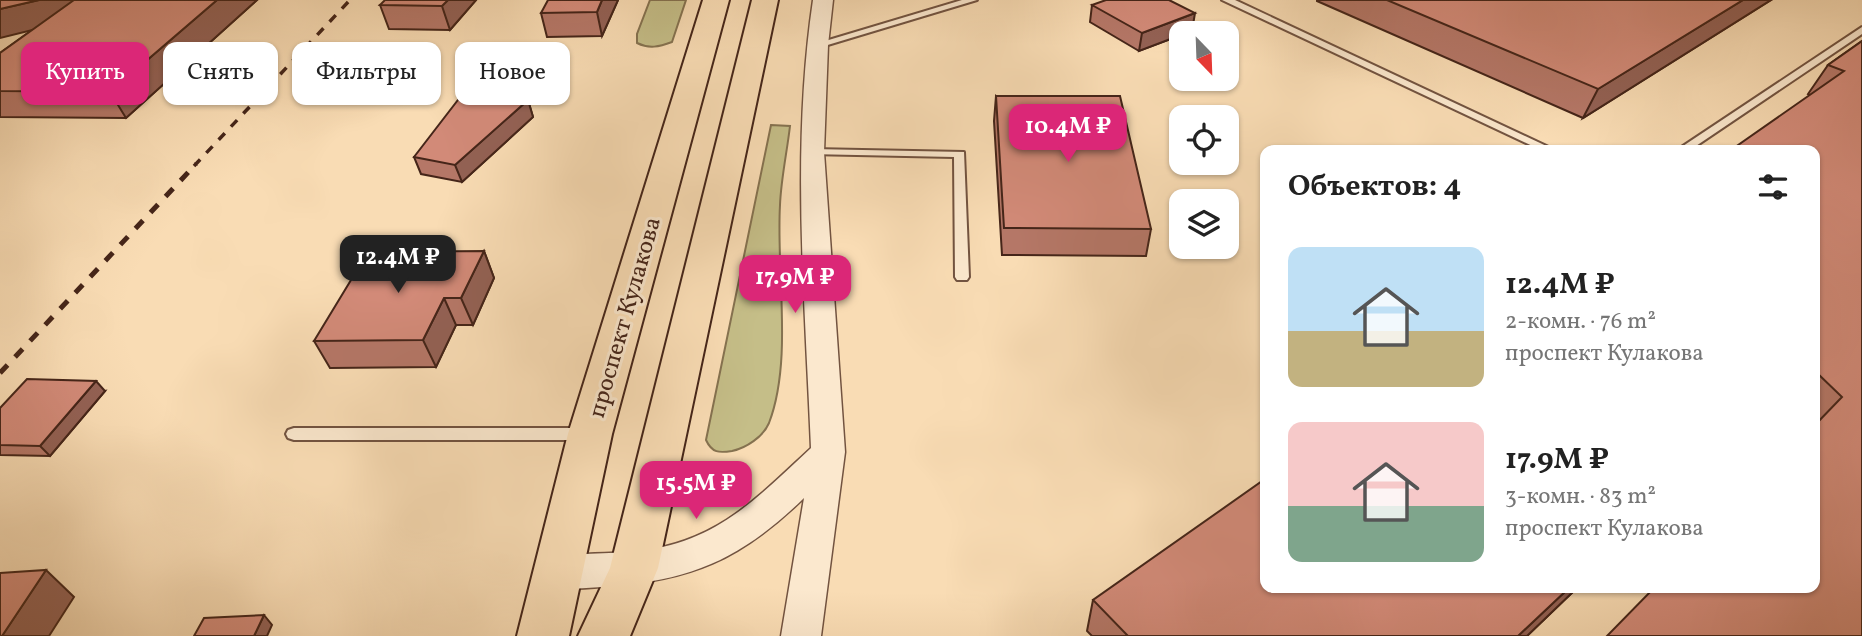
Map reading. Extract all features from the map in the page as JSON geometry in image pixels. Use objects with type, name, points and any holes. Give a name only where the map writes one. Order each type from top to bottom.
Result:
[{"type":"main road","name":"проспект Кулакова","points":[[543,636],[590,435],[716,0]]},
{"type":"main road","points":[[604,636],[634,568],[765,0]]},
{"type":"street","points":[[801,636],[828,452],[812,152],[817,45],[823,0]]},
{"type":"street","points":[[557,573],[634,568],[688,558],[729,537],[776,503],[828,452]]},
{"type":"lane","points":[[817,45],[972,0]]},
{"type":"lane","points":[[1227,0],[1538,145]]},
{"type":"lane","points":[[1690,145],[1862,30]]},
{"type":"lane","points":[[812,152],[960,154],[962,277]]},
{"type":"lane","points":[[294,434],[590,435]]},
{"type":"shaded area","points":[[650,0],[686,0],[672,42],[654,47],[637,43],[637,34]]},
{"type":"shaded area","points":[[771,125],[790,126],[780,205],[782,344],[776,398],[769,423],[758,437],[737,450],[720,452],[713,450],[706,440]]},
{"type":"building","points":[[0,0],[39,0],[0,9]]},
{"type":"building","points":[[74,0],[217,0],[168,42],[163,42],[163,46],[149,58],[149,42],[21,42],[21,91],[0,91],[0,53]]},
{"type":"building","points":[[385,0],[448,0],[442,6],[380,5]]},
{"type":"building","points":[[548,0],[602,0],[597,12],[541,13]]},
{"type":"building","points":[[1106,0],[1169,0],[1195,13],[1142,33],[1092,5]]},
{"type":"building","points":[[1387,0],[1743,0],[1598,89]]},
{"type":"building","points":[[1862,41],[1862,636],[1607,636],[1649,593],[1820,593],[1820,420],[1842,397],[1820,376],[1820,145],[1738,145],[1844,71],[1828,65]]},
{"type":"building","points":[[996,96],[1120,96],[1151,229],[1004,228]]},
{"type":"building","points":[[455,104],[522,105],[455,165],[414,157]]},
{"type":"building","points":[[484,251],[461,298],[444,298],[423,340],[314,341],[368,252]]},
{"type":"building","points":[[27,379],[96,381],[40,446],[0,445],[0,408]]},
{"type":"building","points":[[1260,483],[1260,593],[1564,593],[1518,636],[1128,636],[1093,600]]},
{"type":"building","points":[[46,570],[2,636],[0,636],[0,573]]},
{"type":"building","points":[[264,615],[254,636],[194,636],[204,618]]},
{"type":"railway","points":[[194,166],[350,0]]},
{"type":"railway","points":[[0,373],[196,164]]}]
